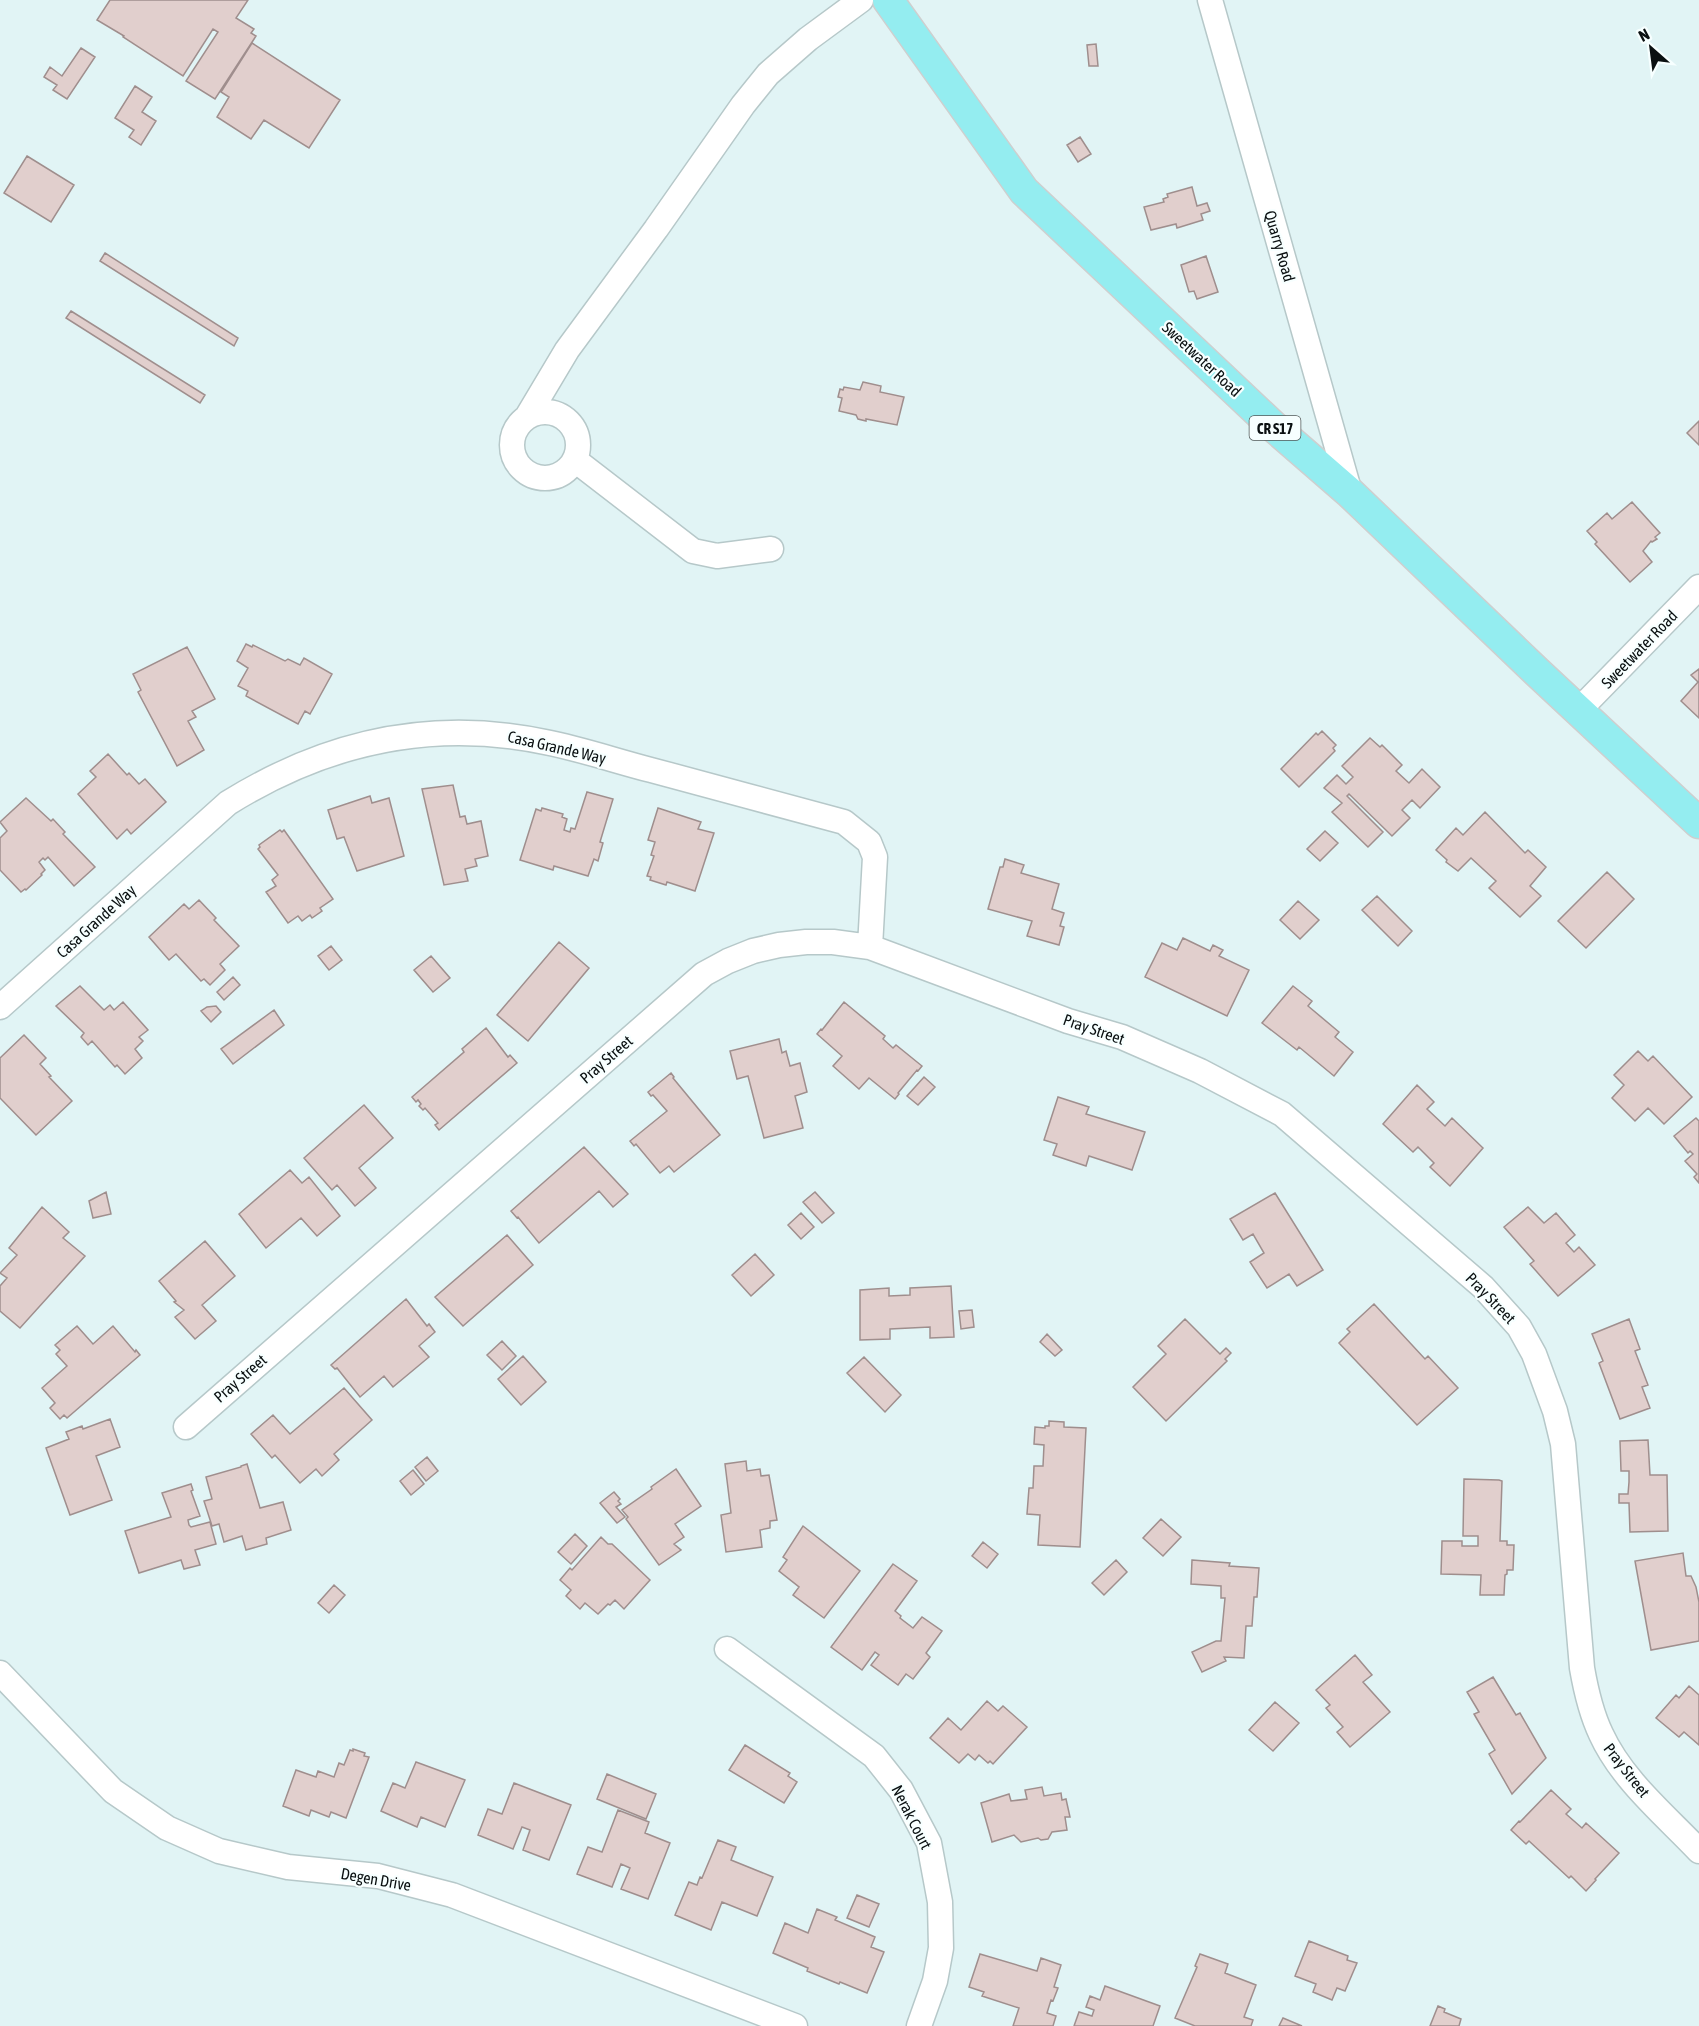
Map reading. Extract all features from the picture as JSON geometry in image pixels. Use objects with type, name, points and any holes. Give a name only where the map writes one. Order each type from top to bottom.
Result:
[{"type":"main road","name":"Sweetwater Road","points":[[888,0],[1024,191],[1274,427],[1350,493],[1699,824]]},
{"type":"street","points":[[527,417],[548,412],[559,415],[575,429],[579,440],[579,450],[569,469],[559,476],[549,479],[538,478],[528,474],[519,466],[512,446],[519,425],[527,417],[567,350],[743,105],[768,74],[808,39],[861,0]]},
{"type":"street","name":"Quarry Road","points":[[1209,0],[1350,493]]},
{"type":"street","points":[[575,460],[693,551],[717,556],[771,549]]},
{"type":"street","name":"Sweetwater Road","points":[[1579,710],[1699,587]]},
{"type":"street","name":"Casa Grande Way","points":[[0,1007],[228,802],[294,766],[330,753],[402,736],[438,733],[474,732],[547,742],[844,822],[869,842],[875,857],[870,947]]},
{"type":"street","name":"Pray Street","points":[[186,1427],[705,974],[745,955],[779,945],[832,942],[870,947],[1068,1021],[1122,1037],[1200,1071],[1282,1114],[1483,1287],[1519,1328],[1538,1364],[1555,1411],[1563,1444],[1567,1478],[1582,1668],[1592,1714],[1607,1746],[1627,1774],[1699,1851]]},
{"type":"street","name":"Nerak Court","points":[[726,1649],[874,1756],[901,1790],[929,1843],[940,1902],[941,1948],[935,1981],[919,2026]]},
{"type":"street","name":"Degen Drive","points":[[0,1673],[113,1791],[167,1828],[209,1847],[288,1867],[378,1876],[452,1895],[795,2026]]},
{"type":"building","points":[[110,0],[248,0],[236,18],[254,29],[251,33],[256,36],[215,99],[186,81],[218,32],[213,29],[183,76],[97,20]]},
{"type":"building","points":[[252,43],[340,100],[309,148],[264,120],[251,139],[217,117],[229,97],[221,92]]},
{"type":"building","points":[[1096,44],[1098,66],[1089,66],[1087,45]]},
{"type":"building","points":[[81,48],[95,57],[67,99],[53,90],[57,85],[44,77],[50,67],[62,76]]},
{"type":"building","points":[[135,86],[152,97],[142,112],[156,121],[141,145],[129,137],[134,130],[115,118]]},
{"type":"building","points":[[1080,137],[1091,154],[1078,162],[1067,145]]},
{"type":"building","points":[[27,156],[74,185],[51,222],[4,193]]},
{"type":"building","points":[[1192,187],[1197,206],[1207,203],[1210,211],[1201,214],[1203,220],[1177,228],[1176,224],[1151,230],[1144,207],[1164,202],[1163,199],[1168,197],[1167,194]]},
{"type":"building","points":[[105,253],[238,338],[234,346],[100,261]]},
{"type":"building","points":[[1206,256],[1218,292],[1197,299],[1194,291],[1189,292],[1181,265]]},
{"type":"building","points":[[71,311],[205,395],[200,403],[66,318]]},
{"type":"building","points":[[863,382],[881,386],[880,392],[904,397],[897,425],[866,419],[866,421],[858,419],[856,415],[839,411],[842,398],[838,397],[840,389],[843,390],[844,387],[860,390]]},
{"type":"building","points":[[1699,421],[1699,445],[1687,433]]},
{"type":"building","points":[[1632,502],[1660,533],[1655,537],[1657,539],[1651,541],[1643,551],[1652,562],[1630,582],[1595,544],[1597,542],[1587,531],[1607,513],[1612,519]]},
{"type":"building","points":[[246,644],[300,665],[304,658],[332,674],[310,714],[305,711],[298,724],[246,696],[248,691],[238,686],[248,668],[237,661]]},
{"type":"building","points":[[187,647],[215,699],[192,711],[196,717],[188,721],[204,750],[177,766],[138,692],[141,690],[133,674]]},
{"type":"building","points":[[1699,669],[1699,718],[1681,701],[1698,682],[1691,675]]},
{"type":"building","points":[[1322,731],[1336,745],[1333,748],[1335,751],[1299,787],[1281,769],[1316,733],[1318,735]]},
{"type":"building","points":[[1370,738],[1380,747],[1382,745],[1402,765],[1396,771],[1409,783],[1422,769],[1440,787],[1420,808],[1412,800],[1402,810],[1410,818],[1392,836],[1349,794],[1347,796],[1383,832],[1368,847],[1332,812],[1342,803],[1324,788],[1337,775],[1346,784],[1353,777],[1342,766]]},
{"type":"building","points":[[108,754],[127,775],[129,773],[139,784],[145,779],[166,802],[131,834],[127,829],[117,839],[78,794],[96,777],[90,771]]},
{"type":"building","points":[[453,785],[460,817],[465,816],[467,824],[481,821],[488,856],[475,859],[477,866],[465,869],[468,881],[444,885],[422,789]]},
{"type":"building","points":[[587,792],[613,799],[600,842],[603,843],[598,861],[594,859],[588,876],[554,866],[553,870],[520,860],[536,809],[541,811],[542,808],[563,814],[562,817],[567,819],[564,830],[570,832],[571,828],[575,829]]},
{"type":"building","points":[[370,796],[372,803],[389,798],[404,856],[357,871],[344,837],[337,839],[328,810]]},
{"type":"building","points":[[26,798],[51,821],[53,819],[65,832],[63,834],[95,867],[74,886],[48,857],[39,862],[45,870],[42,875],[21,892],[0,870],[0,838],[7,831],[0,822]]},
{"type":"building","points":[[658,808],[701,822],[698,829],[714,833],[695,891],[667,882],[666,885],[650,880],[651,877],[647,876],[654,856],[651,855],[655,842],[648,840]]},
{"type":"building","points":[[1485,812],[1525,853],[1528,850],[1546,867],[1530,886],[1541,896],[1520,917],[1489,888],[1496,881],[1471,858],[1458,871],[1436,850],[1456,828],[1463,835]]},
{"type":"building","points":[[280,830],[282,832],[284,830],[333,899],[320,908],[322,911],[312,918],[310,915],[302,921],[298,916],[288,923],[266,892],[276,886],[272,880],[278,875],[258,849],[259,845]]},
{"type":"building","points":[[1325,831],[1338,843],[1320,861],[1307,849]]},
{"type":"building","points":[[1005,859],[1024,865],[1021,873],[1059,884],[1052,909],[1064,913],[1060,926],[1064,927],[1059,945],[1027,936],[1032,921],[988,909],[1000,867],[1003,867]]},
{"type":"building","points":[[1607,872],[1634,899],[1586,948],[1558,921]]},
{"type":"building","points":[[1377,896],[1412,931],[1398,946],[1362,910]]},
{"type":"building","points":[[199,900],[216,918],[214,920],[239,946],[220,964],[225,970],[210,985],[204,979],[201,981],[176,954],[169,960],[149,937],[184,904],[189,909]]},
{"type":"building","points":[[1298,901],[1319,920],[1300,939],[1280,920]]},
{"type":"building","points":[[1183,938],[1210,951],[1213,945],[1223,950],[1219,956],[1249,970],[1227,1016],[1145,977],[1162,943],[1177,950]]},
{"type":"building","points":[[559,942],[589,968],[528,1041],[497,1015]]},
{"type":"building","points":[[331,946],[342,960],[329,970],[318,956]]},
{"type":"building","points":[[431,956],[450,978],[433,992],[414,970]]},
{"type":"building","points":[[233,977],[240,985],[224,1000],[217,992]]},
{"type":"building","points":[[80,986],[104,1010],[110,1005],[114,1010],[123,1002],[148,1030],[139,1037],[143,1041],[135,1049],[142,1058],[125,1074],[117,1065],[115,1067],[92,1041],[88,1045],[81,1037],[84,1033],[56,1006]]},
{"type":"building","points":[[1293,986],[1312,1001],[1308,1006],[1339,1032],[1335,1037],[1353,1052],[1334,1076],[1299,1047],[1297,1050],[1262,1023]]},
{"type":"building","points":[[844,1002],[885,1036],[883,1039],[893,1048],[896,1045],[922,1066],[895,1099],[869,1078],[859,1089],[833,1066],[842,1056],[817,1034]]},
{"type":"building","points":[[216,1006],[221,1012],[211,1022],[201,1011],[207,1007]]},
{"type":"building","points":[[274,1010],[284,1025],[233,1064],[221,1049]]},
{"type":"building","points":[[486,1028],[508,1057],[510,1055],[517,1063],[439,1130],[435,1125],[438,1123],[425,1108],[423,1110],[419,1106],[421,1104],[418,1100],[416,1102],[412,1097],[464,1052],[462,1049]]},
{"type":"building","points":[[24,1035],[46,1058],[40,1064],[51,1076],[49,1077],[72,1101],[36,1135],[0,1098],[0,1058]]},
{"type":"building","points":[[779,1039],[782,1053],[786,1051],[790,1066],[800,1063],[807,1092],[795,1096],[803,1128],[764,1138],[748,1076],[737,1079],[730,1051]]},
{"type":"building","points":[[1638,1051],[1648,1061],[1653,1056],[1692,1097],[1664,1124],[1648,1108],[1635,1121],[1612,1098],[1624,1085],[1614,1075]]},
{"type":"building","points":[[671,1073],[720,1135],[674,1172],[669,1166],[660,1173],[636,1144],[634,1146],[630,1141],[667,1111],[648,1092]]},
{"type":"building","points":[[924,1077],[935,1087],[918,1105],[907,1096]]},
{"type":"building","points":[[1417,1085],[1434,1102],[1427,1109],[1445,1126],[1452,1118],[1483,1148],[1450,1186],[1430,1167],[1434,1163],[1418,1147],[1413,1152],[1383,1124]]},
{"type":"building","points":[[1058,1097],[1089,1107],[1086,1114],[1145,1132],[1132,1170],[1089,1156],[1086,1166],[1053,1155],[1057,1144],[1044,1140]]},
{"type":"building","points":[[364,1105],[393,1138],[359,1168],[376,1188],[355,1206],[337,1185],[332,1190],[304,1158]]},
{"type":"building","points":[[1696,1118],[1699,1121],[1699,1183],[1694,1177],[1697,1174],[1685,1161],[1693,1154],[1690,1151],[1688,1153],[1674,1136]]},
{"type":"building","points":[[584,1147],[628,1194],[613,1207],[599,1191],[539,1243],[511,1211]]},
{"type":"building","points":[[290,1170],[302,1183],[309,1177],[340,1216],[317,1236],[301,1218],[266,1248],[239,1214]]},
{"type":"building","points":[[106,1192],[111,1214],[93,1218],[89,1201]]},
{"type":"building","points":[[815,1192],[834,1213],[822,1223],[803,1202]]},
{"type":"building","points":[[1275,1193],[1323,1270],[1297,1286],[1289,1274],[1267,1288],[1250,1262],[1264,1253],[1253,1234],[1243,1240],[1230,1219]]},
{"type":"building","points":[[42,1207],[69,1232],[63,1238],[85,1256],[20,1328],[0,1311],[0,1286],[7,1278],[0,1273],[17,1255],[9,1248]]},
{"type":"building","points":[[1528,1207],[1544,1223],[1556,1213],[1575,1235],[1566,1243],[1574,1252],[1579,1247],[1595,1265],[1558,1296],[1530,1264],[1534,1261],[1504,1227]]},
{"type":"building","points":[[801,1213],[814,1227],[801,1239],[788,1225]]},
{"type":"building","points":[[507,1235],[533,1265],[463,1326],[435,1297]]},
{"type":"building","points":[[205,1241],[235,1276],[202,1305],[216,1321],[195,1339],[175,1317],[184,1310],[174,1302],[176,1301],[159,1281]]},
{"type":"building","points":[[755,1254],[774,1275],[751,1296],[732,1275]]},
{"type":"building","points":[[951,1286],[954,1337],[930,1338],[930,1327],[890,1329],[890,1339],[860,1340],[860,1290],[889,1288],[889,1296],[910,1295],[910,1288]]},
{"type":"building","points":[[406,1299],[427,1326],[429,1324],[435,1332],[419,1346],[429,1357],[393,1387],[384,1376],[360,1397],[337,1368],[331,1365]]},
{"type":"building","points":[[1374,1304],[1425,1359],[1428,1356],[1458,1388],[1417,1425],[1339,1343],[1350,1332],[1347,1329]]},
{"type":"building","points":[[972,1310],[974,1327],[961,1329],[959,1311]]},
{"type":"building","points":[[1185,1319],[1220,1354],[1226,1348],[1231,1353],[1225,1359],[1227,1361],[1166,1421],[1133,1387],[1166,1354],[1158,1346]]},
{"type":"building","points":[[1629,1319],[1640,1349],[1635,1351],[1648,1385],[1642,1387],[1650,1408],[1620,1419],[1599,1363],[1603,1361],[1592,1334]]},
{"type":"building","points":[[77,1326],[93,1344],[113,1326],[140,1355],[67,1418],[64,1415],[60,1419],[50,1408],[55,1403],[42,1388],[67,1366],[56,1354],[60,1350],[55,1345]]},
{"type":"building","points":[[1047,1334],[1062,1350],[1055,1356],[1040,1342]]},
{"type":"building","points":[[502,1341],[516,1356],[502,1370],[487,1355]]},
{"type":"building","points":[[523,1356],[546,1382],[521,1405],[498,1379]]},
{"type":"building","points":[[864,1357],[901,1395],[885,1412],[847,1373]]},
{"type":"building","points":[[344,1388],[372,1420],[334,1454],[339,1460],[322,1476],[316,1469],[300,1483],[275,1455],[272,1458],[251,1434],[273,1415],[290,1434]]},
{"type":"building","points":[[110,1419],[120,1447],[96,1456],[112,1500],[70,1515],[46,1448],[69,1439],[66,1432],[82,1426],[83,1429]]},
{"type":"building","points":[[1049,1421],[1064,1422],[1064,1427],[1086,1428],[1080,1547],[1038,1545],[1040,1515],[1027,1514],[1029,1488],[1033,1488],[1034,1466],[1043,1466],[1044,1445],[1034,1444],[1035,1427],[1045,1428],[1049,1426]]},
{"type":"building","points":[[1648,1440],[1650,1475],[1667,1475],[1668,1531],[1630,1532],[1629,1503],[1619,1503],[1619,1494],[1628,1494],[1629,1482],[1629,1471],[1621,1471],[1620,1441]]},
{"type":"building","points":[[427,1457],[438,1471],[426,1481],[415,1467]]},
{"type":"building","points":[[746,1461],[747,1471],[760,1469],[761,1476],[769,1475],[777,1520],[770,1521],[770,1528],[760,1530],[762,1547],[726,1552],[721,1515],[731,1513],[725,1464]]},
{"type":"building","points":[[247,1464],[260,1508],[283,1502],[291,1530],[266,1538],[267,1544],[246,1550],[242,1536],[224,1542],[219,1524],[212,1526],[204,1501],[212,1499],[206,1477]]},
{"type":"building","points":[[676,1469],[701,1506],[675,1524],[684,1537],[674,1544],[681,1550],[659,1565],[622,1510]]},
{"type":"building","points":[[413,1470],[424,1484],[411,1495],[400,1481]]},
{"type":"building","points":[[1464,1479],[1502,1481],[1500,1541],[1507,1541],[1507,1545],[1514,1545],[1513,1570],[1507,1570],[1505,1575],[1504,1595],[1480,1595],[1481,1575],[1441,1574],[1442,1541],[1462,1541],[1462,1546],[1478,1546],[1478,1536],[1463,1536]]},
{"type":"building","points":[[191,1484],[193,1490],[191,1491],[200,1516],[188,1520],[189,1525],[191,1527],[210,1522],[216,1544],[195,1550],[200,1565],[184,1569],[181,1560],[139,1573],[125,1531],[171,1517],[162,1493]]},
{"type":"building","points":[[614,1492],[621,1504],[616,1507],[625,1517],[617,1523],[600,1503]]},
{"type":"building","points":[[1161,1519],[1181,1537],[1163,1556],[1143,1538]]},
{"type":"building","points":[[803,1526],[860,1571],[824,1618],[793,1595],[799,1587],[779,1571],[787,1560],[783,1557]]},
{"type":"building","points":[[575,1534],[587,1546],[571,1564],[558,1552]]},
{"type":"building","points":[[601,1537],[608,1544],[612,1544],[650,1580],[624,1609],[615,1600],[598,1614],[585,1603],[580,1609],[566,1596],[571,1590],[560,1580]]},
{"type":"building","points":[[983,1542],[998,1554],[987,1568],[972,1556]]},
{"type":"building","points":[[1683,1553],[1686,1576],[1691,1576],[1699,1602],[1699,1641],[1651,1650],[1635,1561]]},
{"type":"building","points":[[1116,1560],[1127,1572],[1104,1595],[1092,1583]]},
{"type":"building","points":[[1192,1560],[1259,1568],[1252,1626],[1246,1626],[1244,1658],[1224,1657],[1226,1661],[1202,1672],[1192,1652],[1221,1641],[1225,1598],[1221,1598],[1221,1586],[1191,1584]]},
{"type":"building","points":[[893,1564],[917,1581],[895,1611],[901,1616],[900,1618],[913,1628],[922,1617],[942,1631],[926,1653],[930,1657],[913,1679],[906,1674],[898,1685],[871,1665],[879,1655],[875,1652],[862,1670],[831,1647]]},
{"type":"building","points":[[334,1585],[345,1595],[329,1613],[318,1603]]},
{"type":"building","points":[[1355,1655],[1372,1675],[1363,1682],[1390,1712],[1350,1747],[1337,1732],[1343,1727],[1326,1708],[1330,1705],[1316,1690]]},
{"type":"building","points":[[1493,1677],[1516,1715],[1520,1713],[1546,1758],[1512,1794],[1489,1754],[1495,1750],[1474,1714],[1479,1712],[1467,1692]]},
{"type":"building","points":[[1689,1686],[1699,1695],[1699,1745],[1684,1732],[1679,1737],[1656,1718],[1676,1695],[1679,1698]]},
{"type":"building","points":[[987,1701],[998,1711],[1003,1706],[1027,1727],[993,1764],[990,1761],[988,1763],[979,1755],[975,1760],[968,1754],[959,1763],[930,1738],[948,1718],[961,1730]]},
{"type":"building","points":[[1275,1702],[1299,1723],[1273,1751],[1249,1730]]},
{"type":"building","points":[[745,1745],[790,1773],[788,1776],[797,1782],[784,1803],[729,1770]]},
{"type":"building","points":[[353,1749],[369,1757],[346,1818],[331,1812],[329,1817],[311,1810],[309,1816],[283,1806],[296,1770],[316,1777],[318,1771],[334,1777],[339,1763],[344,1765],[350,1750],[353,1751]]},
{"type":"building","points":[[416,1762],[465,1780],[445,1827],[421,1817],[417,1827],[381,1811],[393,1783],[405,1788]]},
{"type":"building","points":[[607,1774],[656,1794],[646,1819],[597,1799]]},
{"type":"building","points":[[514,1783],[571,1805],[549,1860],[523,1850],[530,1830],[522,1827],[513,1849],[478,1835],[488,1809],[502,1814]]},
{"type":"building","points":[[1042,1787],[1044,1796],[1061,1793],[1062,1800],[1066,1799],[1070,1817],[1065,1817],[1067,1830],[1052,1832],[1048,1839],[1038,1838],[1021,1842],[1014,1835],[992,1842],[981,1803],[1009,1794],[1011,1801],[1027,1799],[1025,1790]]},
{"type":"building","points":[[1551,1790],[1571,1809],[1566,1814],[1582,1828],[1586,1823],[1619,1853],[1586,1891],[1529,1841],[1526,1844],[1511,1830]]},
{"type":"building","points":[[618,1810],[649,1822],[645,1833],[670,1843],[648,1899],[621,1889],[630,1868],[621,1864],[612,1887],[577,1874],[588,1847],[602,1852]]},
{"type":"building","points":[[718,1840],[736,1847],[731,1860],[773,1877],[757,1916],[722,1902],[711,1930],[675,1915],[689,1882],[697,1885],[700,1877],[702,1878]]},
{"type":"building","points":[[857,1895],[879,1904],[869,1927],[847,1918]]},
{"type":"building","points":[[817,1909],[837,1917],[835,1920],[875,1937],[871,1947],[884,1952],[867,1993],[807,1971],[808,1968],[773,1953],[785,1923],[808,1933]]},
{"type":"building","points":[[1309,1941],[1348,1956],[1347,1960],[1357,1963],[1345,1991],[1337,1988],[1332,2000],[1313,1992],[1316,1984],[1295,1976]]},
{"type":"building","points":[[980,1954],[1037,1971],[1041,1958],[1061,1965],[1054,1987],[1058,1988],[1047,2013],[1056,2016],[1053,2026],[1013,2026],[1019,2008],[982,1996],[984,1992],[969,1987]]},
{"type":"building","points":[[1200,1954],[1228,1964],[1225,1973],[1256,1985],[1244,2017],[1253,2020],[1251,2026],[1195,2026],[1175,2018],[1197,1967],[1195,1966]]},
{"type":"building","points":[[1105,1986],[1160,2006],[1153,2026],[1074,2026],[1079,2012],[1092,2016],[1094,2010],[1086,2007],[1090,1996],[1100,2000]]},
{"type":"building","points":[[1438,2006],[1445,2009],[1444,2012],[1461,2019],[1459,2026],[1430,2026]]},
{"type":"building","points":[[1283,2018],[1302,2026],[1279,2026]]}]
